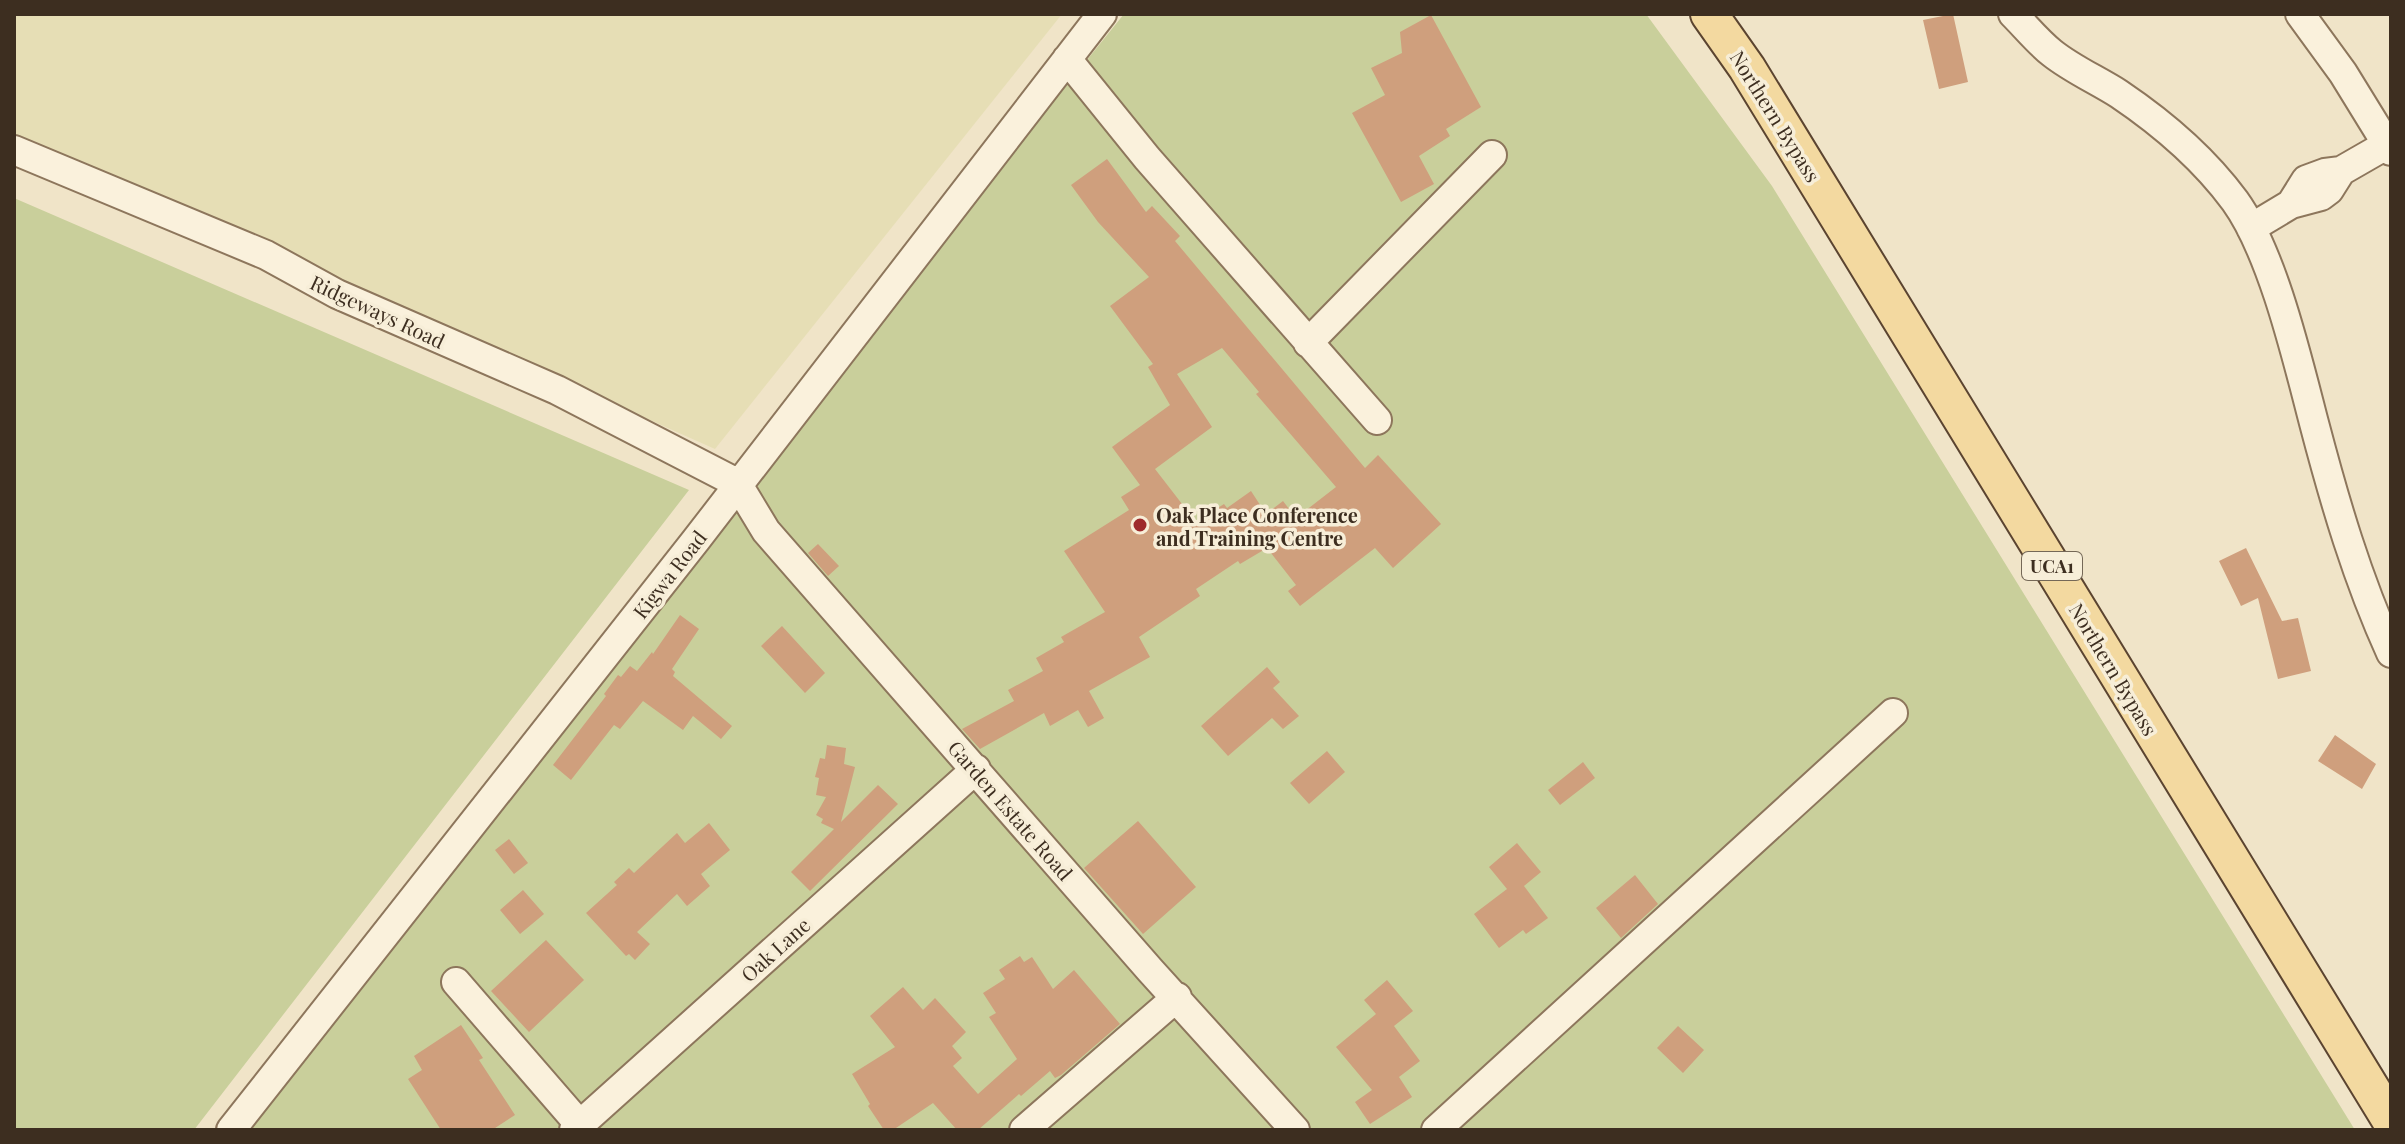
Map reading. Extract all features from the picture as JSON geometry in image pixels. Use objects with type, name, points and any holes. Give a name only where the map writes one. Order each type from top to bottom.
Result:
[{"type":"main road","name":"Northern Bypass","points":[[1709,14],[1755,81],[2391,1121]]},
{"type":"street","name":"Kigwa Road","points":[[231,1130],[510,777],[1102,14]]},
{"type":"street","points":[[2013,14],[2052,53],[2121,95],[2176,137],[2235,201],[2251,228],[2294,351],[2364,594],[2391,653]]},
{"type":"street","points":[[2251,228],[2291,204],[2306,180],[2341,171],[2389,147],[2343,73],[2300,14]]},
{"type":"street","points":[[1067,59],[1147,158],[1377,420]]},
{"type":"street","name":"Ridgeways Road","points":[[14,150],[266,255],[337,294],[557,390],[737,483]]},
{"type":"street","points":[[1308,343],[1492,155]]},
{"type":"street","name":"Garden Estate Road","points":[[737,483],[766,531],[1295,1130]]},
{"type":"street","points":[[1436,1130],[1893,713]]},
{"type":"street","name":"Oak Lane","points":[[577,1128],[976,769]]},
{"type":"street","points":[[456,982],[577,1128]]},
{"type":"street","points":[[1024,1130],[1177,997]]},
{"type":"shaded area","points":[[14,14],[1062,14],[715,449],[14,137]]},
{"type":"green space","points":[[1124,14],[1646,14],[1772,186],[2355,1130],[225,1130]]},
{"type":"green space","points":[[14,198],[689,490],[194,1130],[14,1130]]},
{"type":"building","points":[[1953,14],[1968,82],[1939,89],[1923,20]]},
{"type":"building","points":[[1431,15],[1481,107],[1446,129],[1450,136],[1419,156],[1434,184],[1401,202],[1352,113],[1385,95],[1371,68],[1402,53],[1400,32]]},
{"type":"building","points":[[1107,159],[1146,212],[1152,206],[1180,236],[1175,241],[1365,468],[1378,455],[1441,524],[1393,568],[1375,548],[1300,606],[1288,591],[1296,585],[1267,548],[1240,564],[1238,561],[1196,589],[1200,596],[1139,637],[1150,657],[1089,691],[1104,718],[1088,727],[1078,710],[1050,726],[1044,713],[980,749],[962,729],[1014,701],[1008,690],[1043,671],[1036,658],[1064,642],[1061,637],[1105,612],[1064,551],[1129,510],[1121,497],[1140,485],[1112,447],[1170,405],[1148,367],[1153,364],[1110,306],[1149,277],[1098,222],[1071,185]],"holes":[[[1222,348],[1259,392],[1256,394],[1336,487],[1296,518],[1283,501],[1266,514],[1251,491],[1227,508],[1224,504],[1196,522],[1155,469],[1212,427],[1177,374]]]},
{"type":"building","points":[[818,544],[839,566],[828,576],[808,553]]},
{"type":"building","points":[[2246,548],[2282,621],[2298,618],[2311,671],[2278,679],[2258,598],[2241,606],[2219,561]]},
{"type":"building","points":[[680,615],[699,629],[672,669],[675,672],[673,676],[732,726],[721,739],[693,716],[683,730],[643,701],[620,729],[614,725],[571,780],[553,765],[606,696],[604,694],[618,675],[621,677],[630,666],[637,671]]},
{"type":"building","points":[[782,626],[825,673],[805,693],[761,646]]},
{"type":"building","points":[[1267,667],[1280,682],[1273,688],[1299,716],[1283,729],[1272,718],[1228,756],[1201,726]]},
{"type":"building","points":[[2335,735],[2376,764],[2362,789],[2318,761]]},
{"type":"building","points":[[827,745],[846,748],[844,764],[855,767],[841,822],[878,785],[898,804],[810,891],[791,872],[834,829],[821,823],[823,819],[816,815],[826,797],[816,795],[819,778],[815,777],[820,758],[825,759]]},
{"type":"building","points":[[1327,751],[1345,772],[1309,804],[1290,783]]},
{"type":"building","points":[[1583,762],[1595,778],[1560,805],[1548,790]]},
{"type":"building","points":[[1138,821],[1196,887],[1143,934],[1084,868]]},
{"type":"building","points":[[709,823],[730,850],[701,874],[710,886],[687,906],[677,894],[637,932],[650,944],[635,960],[629,954],[626,956],[586,913],[617,885],[614,882],[629,868],[634,873],[677,833],[685,843]]},
{"type":"building","points":[[509,839],[528,863],[514,874],[495,850]]},
{"type":"building","points":[[1517,843],[1541,872],[1524,886],[1548,918],[1526,934],[1523,930],[1499,948],[1474,914],[1507,889],[1489,867]]},
{"type":"building","points":[[1635,875],[1658,904],[1621,938],[1596,908]]},
{"type":"building","points":[[523,890],[544,914],[520,934],[500,910]]},
{"type":"building","points":[[546,940],[584,980],[529,1032],[491,991]]},
{"type":"building","points":[[1020,956],[1024,962],[1032,957],[1053,989],[1074,970],[1120,1024],[1061,1075],[1055,1078],[1050,1071],[978,1130],[957,1130],[933,1103],[893,1130],[884,1130],[852,1074],[895,1047],[870,1016],[903,987],[923,1010],[935,998],[966,1032],[952,1046],[962,1058],[953,1066],[978,1094],[1017,1059],[989,1017],[996,1013],[983,993],[1005,979],[999,970]]},
{"type":"building","points":[[1387,980],[1413,1011],[1394,1026],[1420,1061],[1399,1077],[1412,1097],[1370,1124],[1355,1102],[1372,1090],[1336,1047],[1376,1014],[1364,1000]]},
{"type":"building","points":[[461,1025],[483,1058],[479,1060],[515,1115],[492,1130],[441,1130],[408,1079],[422,1070],[414,1056]]},
{"type":"building","points":[[1678,1026],[1704,1050],[1683,1073],[1657,1048]]},
{"type":"place","name":"Oak Place Conference and Training Centre","points":[[1140,525]]}]
